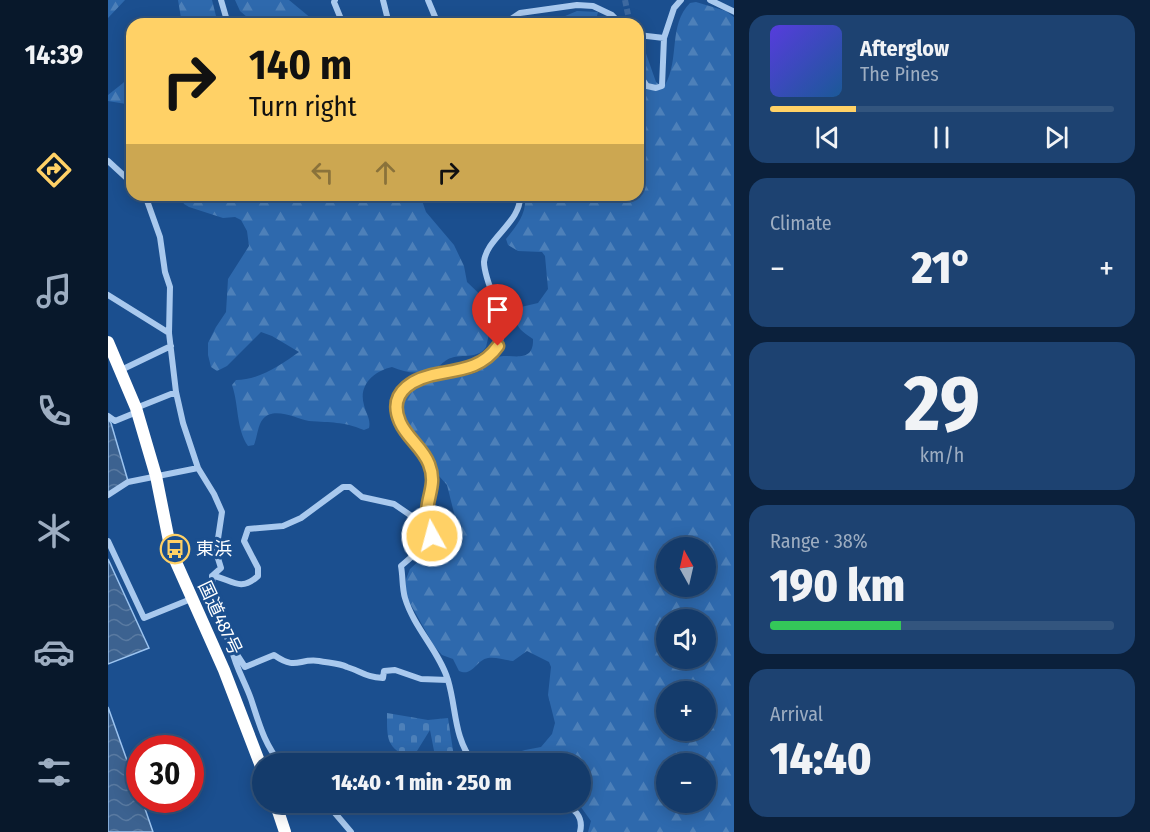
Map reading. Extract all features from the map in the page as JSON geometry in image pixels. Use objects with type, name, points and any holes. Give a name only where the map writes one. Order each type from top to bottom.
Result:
[{"type":"highway","name":"国道487号","points":[[108,342],[136,410],[156,476],[171,551],[224,670],[256,753]]},
{"type":"highway","points":[[279,813],[285,832]]},
{"type":"street","points":[[221,0],[226,18]]},
{"type":"street","points":[[335,0],[341,18]]},
{"type":"street","points":[[383,0],[388,18]]},
{"type":"street","points":[[428,0],[436,18]]},
{"type":"street","points":[[644,82],[647,86],[656,88],[662,86],[664,38],[674,8],[681,0]]},
{"type":"street","points":[[710,0],[734,12]]},
{"type":"street","points":[[513,18],[520,13],[577,6],[593,6],[615,18]]},
{"type":"street","points":[[644,36],[664,38]]},
{"type":"street","points":[[108,161],[126,178]]},
{"type":"street","points":[[147,201],[160,237],[165,272],[170,287],[169,333],[176,392],[183,423],[198,468],[222,512],[216,552],[221,568],[212,576]]},
{"type":"street","points":[[432,536],[427,513],[433,483],[430,465],[400,422],[397,410],[398,399],[404,388],[415,380],[428,375],[470,368],[491,356],[498,346],[503,321],[501,302],[492,291],[484,263],[488,252],[517,210],[519,201]]},
{"type":"street","points":[[108,295],[169,333]]},
{"type":"street","points":[[121,370],[171,346]]},
{"type":"street","points":[[108,416],[115,421],[176,392]]},
{"type":"street","points":[[108,495],[128,482],[198,468]]},
{"type":"street","points":[[212,576],[217,576],[235,585],[254,580],[258,576],[258,568],[244,541],[248,529],[283,526],[301,518],[343,487],[350,487],[362,497],[394,504],[413,517],[432,536]]},
{"type":"street","points":[[432,536],[401,566],[403,587],[405,599],[448,680],[457,731],[467,753]]},
{"type":"street","points":[[108,541],[144,618],[191,599]]},
{"type":"street","points":[[212,576],[215,612],[230,644],[245,667],[274,655],[285,663],[315,661],[346,666],[369,677],[383,678],[384,671],[395,670],[421,679],[448,680]]},
{"type":"street","points":[[230,644],[235,667],[250,697],[265,740],[274,753]]},
{"type":"street","points":[[335,813],[351,832]]},
{"type":"street","points":[[578,813],[581,819],[580,832]]},
{"type":"green space","points":[[108,0],[125,0],[108,18]]},
{"type":"green space","points":[[178,0],[212,0],[216,18],[181,18]]},
{"type":"green space","points":[[235,0],[289,0],[311,18],[248,18],[240,11]]},
{"type":"green space","points":[[696,2],[726,11],[734,17],[734,832],[588,832],[591,821],[585,813],[591,813],[591,753],[516,753],[541,747],[552,734],[555,723],[548,695],[551,667],[549,662],[527,651],[513,661],[488,658],[468,672],[459,671],[453,659],[442,655],[434,646],[406,596],[406,579],[410,569],[436,545],[454,547],[463,540],[447,485],[409,430],[402,414],[402,392],[428,381],[475,373],[498,357],[521,356],[530,352],[533,339],[520,329],[517,318],[521,307],[538,303],[548,289],[545,256],[542,252],[518,251],[508,245],[506,239],[523,214],[525,201],[644,201],[644,48],[656,82],[665,85],[672,64],[679,21],[690,3]]},
{"type":"green space","points":[[577,11],[598,12],[596,18],[560,18]]},
{"type":"green space","points":[[126,80],[126,104],[108,101],[108,95]]},
{"type":"green space","points":[[183,201],[422,201],[426,212],[454,245],[464,266],[467,282],[495,309],[486,347],[475,355],[446,360],[428,371],[410,372],[392,367],[379,372],[369,380],[363,391],[369,428],[364,430],[343,424],[309,421],[279,413],[268,415],[263,419],[254,445],[248,446],[241,432],[232,385],[236,380],[269,371],[299,352],[261,332],[227,366],[217,371],[211,367],[208,343],[226,312],[228,279],[249,246],[247,231],[241,220],[235,217],[223,218],[184,204]]},
{"type":"green space","points":[[387,713],[428,720],[448,718],[453,753],[434,753],[430,730],[416,753],[400,753],[390,742]]},
{"type":"water","points":[[108,419],[128,481],[108,493]]},
{"type":"water","points":[[108,559],[149,648],[108,664]]},
{"type":"water","points":[[108,707],[126,758],[126,813],[146,813],[153,832],[108,832]]},
{"type":"tunnel","points":[[625,0],[629,18]]},
{"type":"place","name":"東浜","points":[[175,549]]},
{"type":"route","points":[[432,536],[427,513],[433,483],[430,465],[400,422],[397,410],[398,399],[404,388],[415,380],[428,375],[470,368],[491,356],[498,346]]}]
